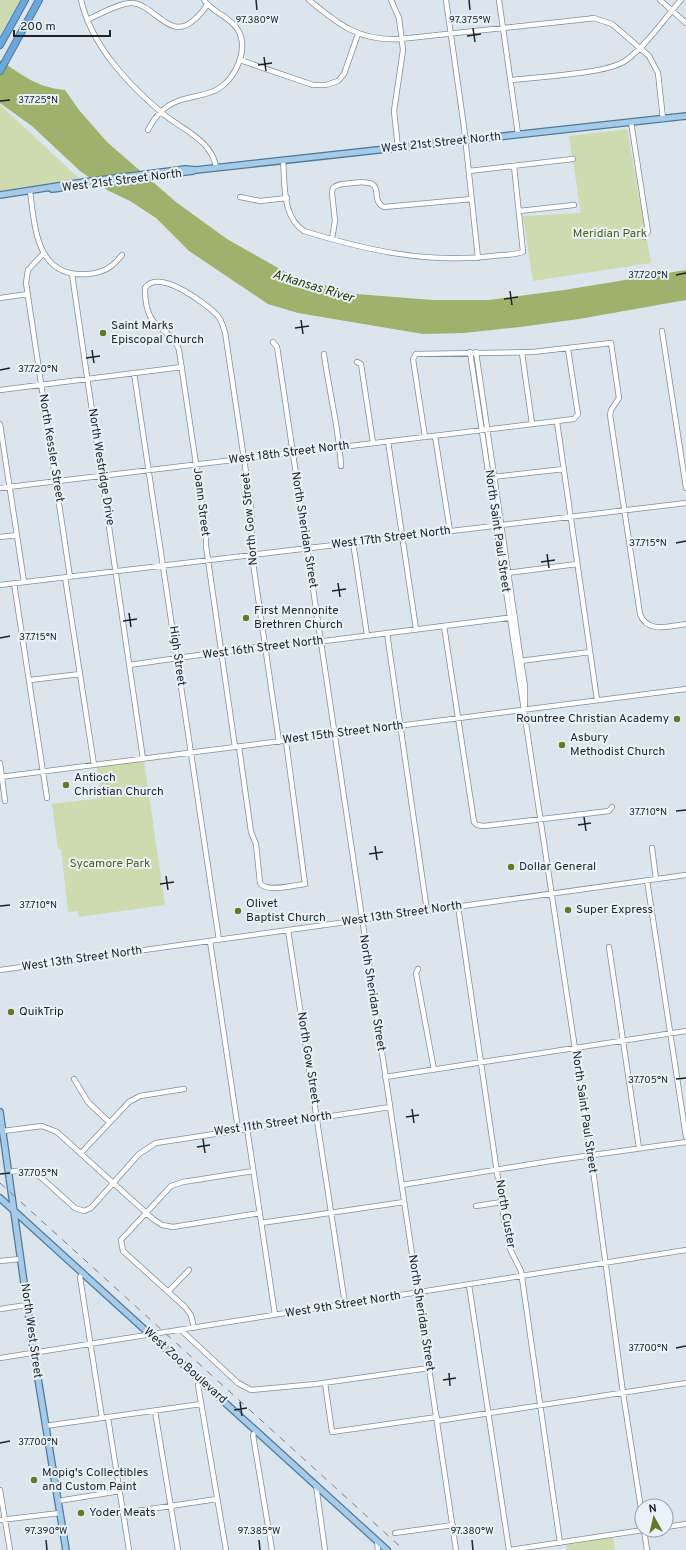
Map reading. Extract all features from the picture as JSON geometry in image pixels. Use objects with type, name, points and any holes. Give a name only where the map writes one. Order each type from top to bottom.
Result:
[{"type":"highway","points":[[0,46],[25,0]]},
{"type":"highway","points":[[0,71],[39,0]]},
{"type":"main road","name":"West 21st Street North","points":[[0,195],[47,189],[53,186],[86,184],[156,175],[186,169],[196,170],[216,168],[686,116]]},
{"type":"main road","name":"North West Street","points":[[0,1112],[34,1354],[66,1550]]},
{"type":"main road","name":"West Zoo Boulevard","points":[[0,1198],[387,1550]]},
{"type":"street","points":[[81,0],[86,20],[118,70],[160,112],[191,133],[210,150],[215,160],[216,168]]},
{"type":"street","points":[[309,0],[334,21],[358,34],[377,39],[402,38],[594,18],[612,24],[640,47],[656,66],[663,119]]},
{"type":"street","points":[[390,0],[399,18],[402,38],[403,59],[394,111],[398,148]]},
{"type":"street","points":[[446,0],[466,140],[478,258]]},
{"type":"street","points":[[499,0],[518,134]]},
{"type":"street","points":[[660,0],[686,23]]},
{"type":"street","points":[[511,80],[606,69],[625,61],[640,47],[681,0]]},
{"type":"street","points":[[86,20],[130,3],[141,5],[166,24],[180,26],[193,21],[206,2],[231,22],[239,32],[242,48],[240,60],[228,80],[218,89],[176,101],[154,117],[148,130]]},
{"type":"street","points":[[240,60],[313,85],[326,85],[338,81],[344,74],[358,34]]},
{"type":"street","points":[[631,122],[648,232],[644,237]]},
{"type":"street","points":[[469,171],[573,159]]},
{"type":"street","points":[[283,160],[290,217],[304,230],[367,250],[399,255],[435,258],[478,258],[523,252],[514,166]]},
{"type":"street","points":[[332,239],[335,221],[332,193],[333,188],[339,185],[364,182],[372,184],[375,186],[379,203],[384,207],[472,199]]},
{"type":"street","points":[[30,191],[38,242],[43,254],[54,264],[72,274],[98,273],[114,266],[122,255]]},
{"type":"street","points":[[240,197],[260,200],[287,198]]},
{"type":"street","points":[[519,211],[574,206]]},
{"type":"street","name":"North Kessler Street","points":[[43,254],[28,270],[26,283],[56,480],[80,674],[94,765]]},
{"type":"street","name":"North Westridge Drive","points":[[72,274],[143,759]]},
{"type":"street","name":"Joann Street","points":[[163,281],[153,282],[145,288],[148,309],[153,321],[174,338],[179,350],[197,464],[206,531],[208,560],[221,652],[251,832],[256,844],[260,883],[262,886],[272,888],[305,884],[286,741]]},
{"type":"street","name":"North Gow Street","points":[[163,281],[183,291],[217,316],[225,332],[252,522],[250,535],[264,647],[279,742]]},
{"type":"street","points":[[0,298],[28,294]]},
{"type":"street","points":[[662,330],[686,488]]},
{"type":"street","name":"North Sheridan Street","points":[[273,342],[277,347],[456,1550]]},
{"type":"street","points":[[425,437],[413,361],[416,354],[470,352],[522,353],[568,349],[611,342],[619,398],[611,410],[610,415],[642,619],[645,624],[655,627],[686,624]]},
{"type":"street","name":"West 18th Street North","points":[[0,488],[56,480],[557,422],[576,417],[577,408],[568,349]]},
{"type":"street","name":"North Saint Paul Street","points":[[470,352],[485,430]]},
{"type":"street","name":"North Saint Paul Street","points":[[476,352],[485,430],[506,574],[510,617],[525,686],[524,709],[591,1155],[623,1393],[639,1498]]},
{"type":"street","points":[[522,353],[532,424]]},
{"type":"street","points":[[324,354],[340,447],[341,466]]},
{"type":"street","points":[[357,362],[361,364],[373,443]]},
{"type":"street","points":[[0,390],[182,367]]},
{"type":"street","name":"High Street","points":[[134,373],[219,940]]},
{"type":"street","points":[[557,422],[576,564],[597,700]]},
{"type":"street","points":[[0,424],[1,439],[24,582]]},
{"type":"street","points":[[435,436],[450,531]]},
{"type":"street","points":[[388,442],[416,629]]},
{"type":"street","points":[[492,477],[564,469]]},
{"type":"street","name":"West 17th Street North","points":[[0,585],[686,503]]},
{"type":"street","points":[[0,537],[16,535]]},
{"type":"street","points":[[353,542],[367,635]]},
{"type":"street","points":[[506,574],[576,564]]},
{"type":"street","name":"North Saint Paul Street","points":[[506,574],[515,617],[519,661]]},
{"type":"street","points":[[14,583],[47,798]]},
{"type":"street","name":"West 16th Street North","points":[[130,665],[221,652],[515,617]]},
{"type":"street","points":[[444,626],[474,822],[480,826],[504,824],[609,811],[612,807]]},
{"type":"street","points":[[387,633],[427,911]]},
{"type":"street","points":[[519,661],[590,652]]},
{"type":"street","points":[[30,680],[80,674]]},
{"type":"street","name":"West 15th Street North","points":[[1,777],[686,689]]},
{"type":"street","points":[[0,763],[5,801]]},
{"type":"street","points":[[652,848],[656,879]]},
{"type":"street","name":"West 13th Street North","points":[[0,970],[686,875]]},
{"type":"street","points":[[647,880],[686,1137]]},
{"type":"street","name":"North Custer","points":[[458,906],[510,1249],[521,1276],[560,1543]]},
{"type":"street","name":"North Gow Street","points":[[288,930],[345,1304]]},
{"type":"street","points":[[210,941],[238,1129]]},
{"type":"street","points":[[609,947],[639,1148]]},
{"type":"street","points":[[418,968],[416,973],[434,1070]]},
{"type":"street","points":[[385,1077],[686,1031]]},
{"type":"street","points":[[74,1079],[88,1102],[109,1122]]},
{"type":"street","points":[[81,1153],[124,1106],[140,1096],[184,1089]]},
{"type":"street","name":"West 11th Street North","points":[[8,1172],[25,1170],[34,1171],[75,1208],[82,1211],[90,1208],[144,1149],[156,1143],[238,1129],[390,1107]]},
{"type":"street","points":[[3,1131],[32,1127],[47,1127],[57,1132],[145,1213],[162,1225],[173,1227],[260,1213]]},
{"type":"street","points":[[247,1128],[275,1315]]},
{"type":"street","points":[[402,1185],[497,1169],[686,1142]]},
{"type":"street","points":[[194,1328],[189,1312],[123,1250],[121,1247],[123,1237],[167,1189],[176,1184],[253,1170]]},
{"type":"street","points":[[261,1223],[404,1202]]},
{"type":"street","points":[[476,1206],[502,1202]]},
{"type":"street","name":"West 9th Street North","points":[[0,1358],[34,1354],[686,1250]]},
{"type":"street","points":[[0,1262],[20,1259]]},
{"type":"street","points":[[168,1292],[189,1270]]},
{"type":"street","points":[[83,1273],[80,1277],[102,1418]]},
{"type":"street","points":[[469,1285],[509,1550],[634,1532]]},
{"type":"street","points":[[0,1309],[27,1305]]},
{"type":"street","points":[[181,1330],[243,1387],[258,1390],[325,1383],[429,1368]]},
{"type":"street","points":[[201,1381],[198,1385],[226,1550]]},
{"type":"street","points":[[325,1383],[332,1432],[540,1406],[686,1383]]},
{"type":"street","points":[[45,1426],[201,1404]]},
{"type":"street","points":[[155,1411],[178,1550]]},
{"type":"street","points":[[108,1418],[130,1550]]},
{"type":"street","points":[[256,1431],[253,1435],[272,1550]]},
{"type":"street","points":[[316,1485],[325,1550]]},
{"type":"street","points":[[0,1490],[2,1520],[10,1550]]},
{"type":"street","points":[[58,1501],[120,1491]]},
{"type":"street","points":[[124,1513],[217,1499]]},
{"type":"street","points":[[2,1520],[60,1513]]},
{"type":"street","points":[[674,1526],[686,1524]]},
{"type":"street","points":[[395,1533],[453,1525]]},
{"type":"street","points":[[645,1538],[647,1550]]},
{"type":"street","points":[[377,1541],[378,1550]]},
{"type":"green space","points":[[0,0],[20,0],[0,35]]},
{"type":"green space","points":[[0,105],[81,180],[0,191]]},
{"type":"green space","name":"Meridian Park","points":[[627,129],[651,263],[533,281],[523,216],[581,213],[569,136]]},
{"type":"green space","name":"Sycamore Park","points":[[144,761],[165,905],[79,917],[78,911],[68,912],[61,849],[58,849],[52,804],[101,798],[97,767]]},
{"type":"green space","points":[[613,1537],[615,1550],[567,1550],[566,1544]]},
{"type":"water","name":"Arkansas River","points":[[0,60],[23,76],[38,84],[65,90],[79,110],[107,142],[176,202],[227,239],[292,276],[356,294],[433,300],[489,300],[564,290],[686,270],[686,300],[579,319],[520,327],[464,333],[423,334],[298,313],[268,304],[189,251],[156,218],[130,201],[109,191],[80,171],[33,127],[0,103]]},
{"type":"railway","points":[[0,1183],[404,1550]]},
{"type":"place","name":"Saint Marks Episcopal Church","points":[[103,333]]},
{"type":"place","name":"First Mennonite Brethren Church","points":[[246,618]]},
{"type":"place","name":"Rountree Christian Academy","points":[[677,719]]},
{"type":"place","name":"Asbury Methodist Church","points":[[562,745]]},
{"type":"place","name":"Antioch Christian Church","points":[[66,785]]},
{"type":"place","name":"Dollar General","points":[[511,867]]},
{"type":"place","name":"Super Express","points":[[568,910]]},
{"type":"place","name":"Olivet Baptist Church","points":[[238,911]]},
{"type":"place","name":"QuikTrip","points":[[11,1012]]},
{"type":"place","name":"Mopig's Collectibles and Custom Paint","points":[[34,1480]]},
{"type":"place","name":"Yoder Meats","points":[[81,1513]]}]
